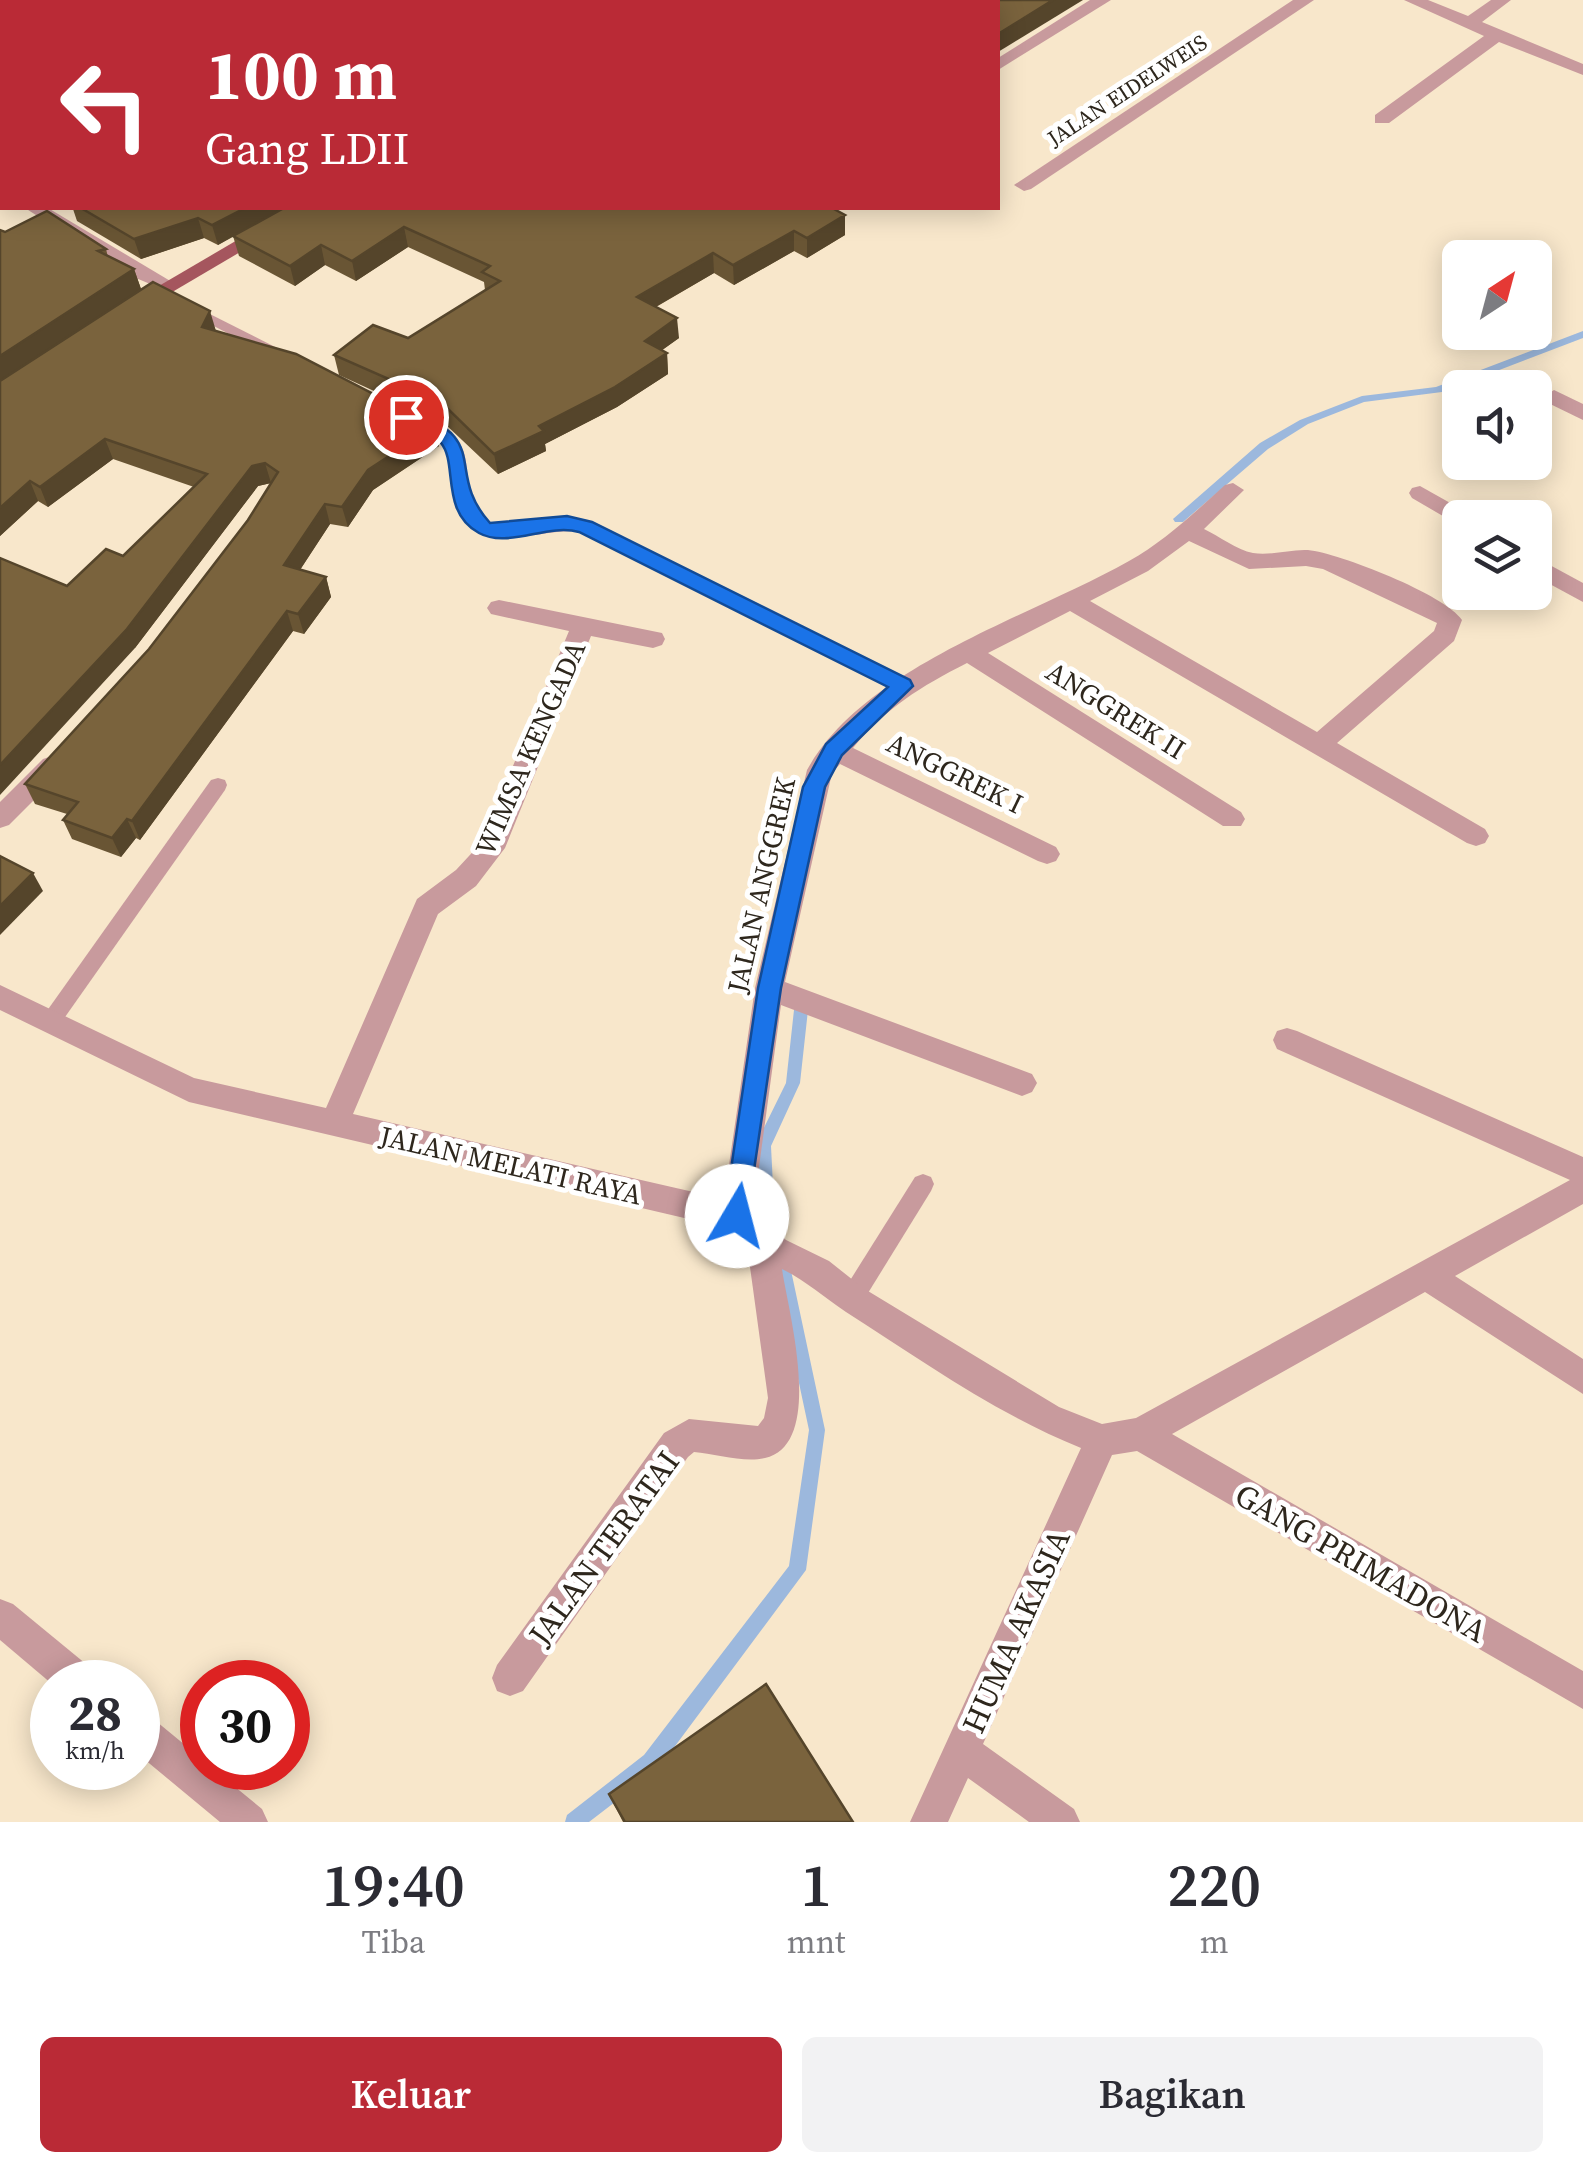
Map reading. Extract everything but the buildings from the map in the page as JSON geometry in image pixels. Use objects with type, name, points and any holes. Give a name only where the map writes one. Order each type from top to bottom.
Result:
[{"type":"main road","points":[[111,322],[162,288],[300,210]]},
{"type":"street","points":[[1000,64],[1102,0]]},
{"type":"street","name":"JALAN EIDELWEIS","points":[[1024,185],[1305,0]]},
{"type":"street","points":[[1413,0],[1583,70]]},
{"type":"street","points":[[1471,22],[1502,0]]},
{"type":"street","points":[[1382,119],[1499,34]]},
{"type":"street","points":[[37,210],[162,288]]},
{"type":"street","points":[[312,210],[327,214]]},
{"type":"street","points":[[1554,397],[1583,413]]},
{"type":"street","name":"JALAN ANGGREK","points":[[737,1216],[770,988],[814,787],[834,750],[902,686],[1140,565],[1188,531],[1233,490]]},
{"type":"street","points":[[1420,493],[1442,507]]},
{"type":"street","points":[[1188,531],[1249,562],[1306,558],[1328,562],[1424,604],[1450,620],[1445,635],[1319,745]]},
{"type":"street","points":[[1552,575],[1583,594]]},
{"type":"street","points":[[1070,600],[1476,836]]},
{"type":"street","name":"WIMSA KENGADA","points":[[499,608],[653,640]]},
{"type":"street","name":"WIMSA KENGADA","points":[[333,1125],[427,906],[466,878],[492,848],[584,626]]},
{"type":"street","name":"ANGGREK II","points":[[968,652],[1232,819]]},
{"type":"street","points":[[0,818],[68,748]]},
{"type":"street","name":"ANGGREK I","points":[[834,750],[1048,854]]},
{"type":"street","points":[[770,988],[1022,1083]]},
{"type":"street","name":"JALAN MELATI RAYA","points":[[0,997],[190,1089],[737,1216],[774,1250],[818,1271],[852,1298],[1048,1418],[1102,1440]]},
{"type":"street","points":[[1287,1040],[1583,1170]]},
{"type":"street","points":[[1102,1440],[1140,1434],[1583,1188]]},
{"type":"street","name":"JALAN TERATAI","points":[[510,1678],[676,1445],[690,1434],[762,1444],[772,1437],[782,1420],[785,1398],[765,1264],[737,1216]]},
{"type":"street","points":[[1428,1276],[1583,1378]]},
{"type":"street","name":"GANG PRIMADONA","points":[[1140,1434],[1583,1691]]},
{"type":"street","name":"HUMA AKASIA","points":[[929,1822],[1102,1440]]},
{"type":"street","points":[[1,1620],[51,1660]]},
{"type":"street","points":[[160,1748],[249,1822]]},
{"type":"street","points":[[962,1751],[1061,1822]]},
{"type":"lane","points":[[162,288],[300,365]]},
{"type":"lane","points":[[388,409],[442,433],[454,445],[458,486],[469,512],[483,528],[496,532],[567,522],[585,527],[902,686]]},
{"type":"lane","points":[[51,1021],[218,785]]},
{"type":"lane","points":[[852,1298],[923,1184]]},
{"type":"waterway","points":[[1179,519],[1264,446],[1304,422],[1362,399],[1438,390],[1583,334]]},
{"type":"waterway","points":[[574,1822],[651,1762],[797,1570],[817,1430],[765,1186],[763,1146],[793,1083],[801,1010]]},
{"type":"route","points":[[406,417],[442,433],[454,445],[458,486],[469,512],[483,528],[496,532],[567,522],[585,527],[902,686],[834,750],[814,787],[770,988],[737,1216]]}]
